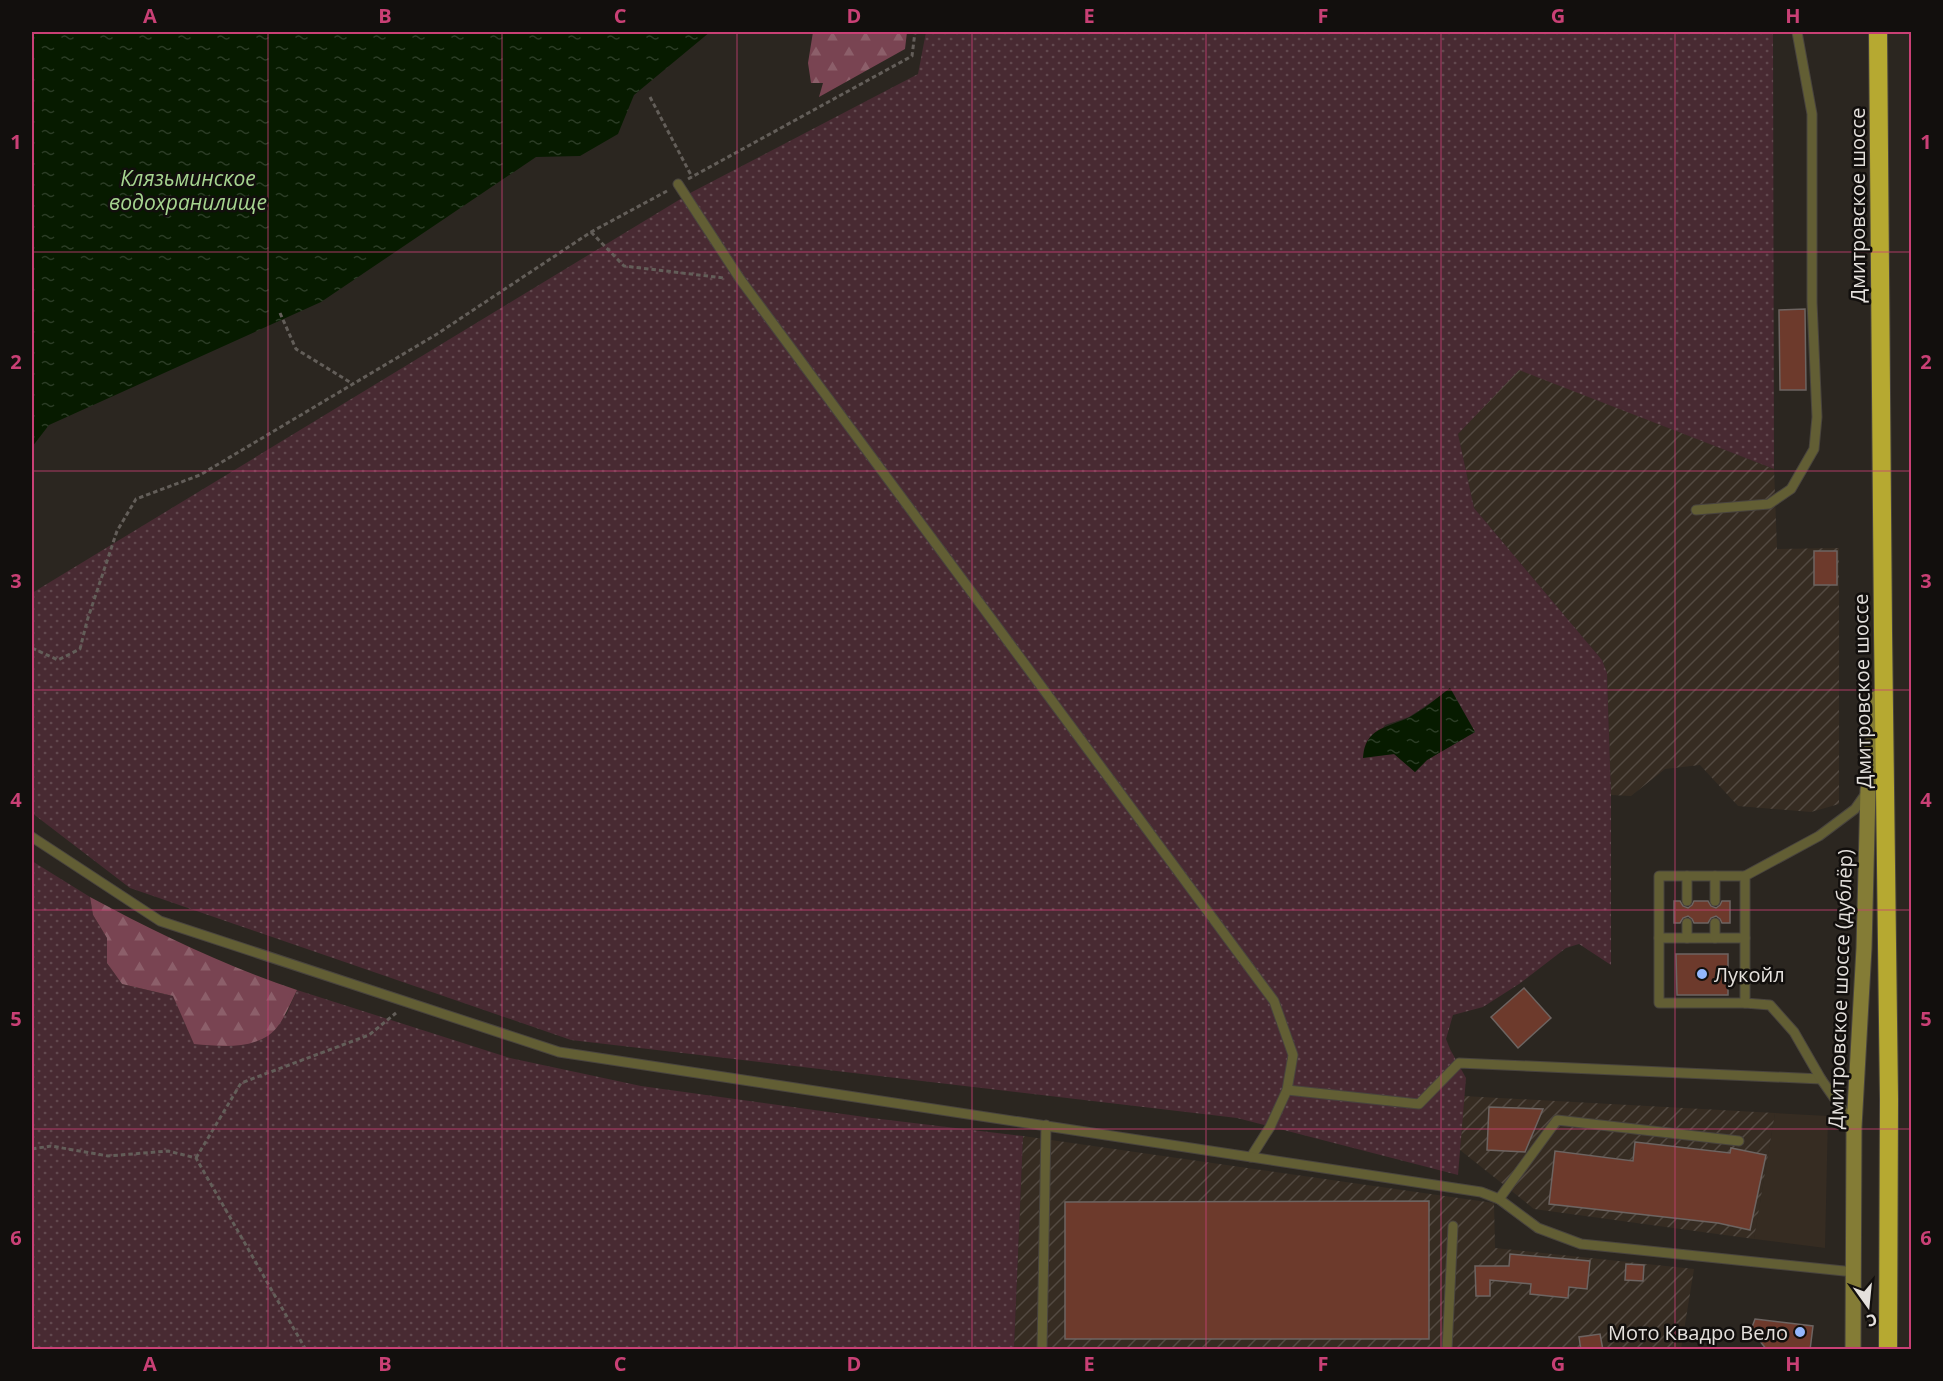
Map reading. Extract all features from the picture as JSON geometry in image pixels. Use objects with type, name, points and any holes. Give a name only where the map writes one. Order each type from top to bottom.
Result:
[{"type":"highway","name":"Дмитровское шоссе","points":[[1878,32],[1889,1099],[1888,1350]]},
{"type":"main road","name":"Дмитровское шоссе (дублёр)","points":[[1853,1350],[1854,1127],[1864,948],[1868,790],[1883,632]]},
{"type":"lane","points":[[1696,510],[1769,504],[1791,489],[1814,449],[1817,417],[1812,302],[1812,114],[1797,32]]},
{"type":"lane","points":[[678,184],[740,279],[1274,1001],[1293,1055],[1287,1090],[1270,1127],[1251,1157]]},
{"type":"lane","points":[[1854,1127],[1821,1079],[1794,1032],[1770,1005],[1659,1003],[1659,876],[1745,876],[1819,836],[1856,809],[1868,790]]},
{"type":"lane","points":[[32,837],[160,921],[407,1004],[559,1052],[1481,1192],[1499,1199],[1538,1228],[1581,1244],[1854,1272]]},
{"type":"lane","points":[[1687,876],[1687,901]]},
{"type":"lane","points":[[1715,876],[1715,901]]},
{"type":"lane","points":[[1745,876],[1745,1003]]},
{"type":"lane","points":[[1687,923],[1687,938]]},
{"type":"lane","points":[[1715,923],[1715,938]]},
{"type":"lane","points":[[1659,938],[1745,938]]},
{"type":"lane","points":[[1287,1090],[1419,1104],[1459,1063],[1821,1079]]},
{"type":"lane","points":[[1499,1199],[1557,1120],[1739,1142]]},
{"type":"lane","points":[[1042,1350],[1046,1125]]},
{"type":"lane","points":[[1447,1350],[1453,1226]]},
{"type":"path","points":[[32,648],[58,660],[80,649],[117,531],[136,499],[200,475],[437,334],[591,232],[912,56],[915,32]]},
{"type":"path","points":[[650,97],[692,177]]},
{"type":"path","points":[[591,232],[624,266],[740,279]]},
{"type":"path","points":[[280,313],[296,349],[353,384]]},
{"type":"path","points":[[196,1158],[241,1083],[369,1035],[407,1004]]},
{"type":"path","points":[[32,1149],[51,1146],[108,1156],[168,1151],[196,1158],[306,1350]]},
{"type":"shaded area","points":[[926,32],[1773,32],[1774,469],[1519,370],[1458,434],[1474,508],[1602,660],[1607,673],[1611,795],[1611,965],[1579,944],[1566,948],[1519,984],[1483,1007],[1453,1015],[1446,1039],[1466,1078],[1458,1175],[1237,1118],[571,1040],[130,888],[32,813],[32,593],[692,192],[918,74]],"holes":[[[1451,689],[1475,732],[1427,760],[1415,772],[1395,754],[1363,757],[1385,725],[1409,717]]]},
{"type":"shaded area","points":[[1519,369],[1774,469],[1777,549],[1839,548],[1839,804],[1811,812],[1738,806],[1700,765],[1665,769],[1631,796],[1611,795],[1607,673],[1602,660],[1474,508],[1458,434]]},
{"type":"shaded area","points":[[32,861],[90,897],[93,915],[107,938],[107,963],[122,984],[173,996],[286,1015],[297,990],[510,1058],[641,1086],[1023,1136],[1014,1349],[32,1349]]},
{"type":"shaded area","points":[[1464,1096],[1775,1113],[1754,1239],[1534,1209],[1460,1150]]},
{"type":"shaded area","points":[[1775,1113],[1828,1116],[1825,1248],[1754,1239]]},
{"type":"shaded area","points":[[1023,1136],[1494,1203],[1495,1248],[1694,1269],[1681,1349],[1014,1350]]},
{"type":"green space","points":[[813,32],[907,32],[905,49],[819,97],[823,83],[811,83],[808,63]]},
{"type":"green space","points":[[90,897],[192,948],[297,990],[282,1020],[269,1035],[251,1043],[232,1046],[194,1044],[173,996],[122,984],[107,963],[107,938],[93,915]]},
{"type":"water","name":"Клязьминское водохранилище","points":[[32,32],[710,32],[634,95],[618,134],[580,156],[536,157],[321,302],[49,425],[32,447]]},
{"type":"water","points":[[1450,688],[1475,732],[1427,760],[1415,772],[1394,754],[1363,758],[1368,740],[1378,730],[1414,715]]},
{"type":"building","points":[[1805,309],[1806,390],[1780,390],[1779,310]]},
{"type":"building","points":[[1814,551],[1837,551],[1837,585],[1814,585]]},
{"type":"building","points":[[1674,901],[1680,901],[1688,908],[1694,901],[1708,901],[1716,908],[1722,901],[1730,901],[1730,923],[1722,923],[1716,916],[1708,923],[1694,923],[1688,916],[1680,923],[1674,923]]},
{"type":"building","name":"Лукойл","points":[[1676,954],[1728,954],[1728,995],[1677,995]]},
{"type":"building","points":[[1524,988],[1551,1018],[1518,1048],[1491,1017]]},
{"type":"building","points":[[1489,1107],[1543,1109],[1525,1152],[1487,1150]]},
{"type":"building","points":[[1635,1142],[1730,1153],[1731,1148],[1766,1155],[1750,1230],[1718,1223],[1549,1204],[1555,1151],[1633,1161]]},
{"type":"building","points":[[1429,1201],[1429,1339],[1065,1339],[1065,1202]]},
{"type":"building","points":[[1510,1254],[1590,1261],[1587,1289],[1569,1287],[1568,1298],[1530,1294],[1531,1284],[1490,1280],[1490,1296],[1476,1296],[1475,1266],[1509,1266]]},
{"type":"building","points":[[1626,1264],[1644,1265],[1643,1281],[1625,1280]]},
{"type":"building","points":[[1755,1319],[1813,1326],[1810,1350],[1767,1350],[1751,1330]]},
{"type":"building","points":[[1600,1334],[1603,1350],[1581,1350],[1579,1337]]},
{"type":"place","name":"Лукойл","points":[[1702,974]]},
{"type":"place","name":"Мото Квадро Вело","points":[[1800,1332]]}]
